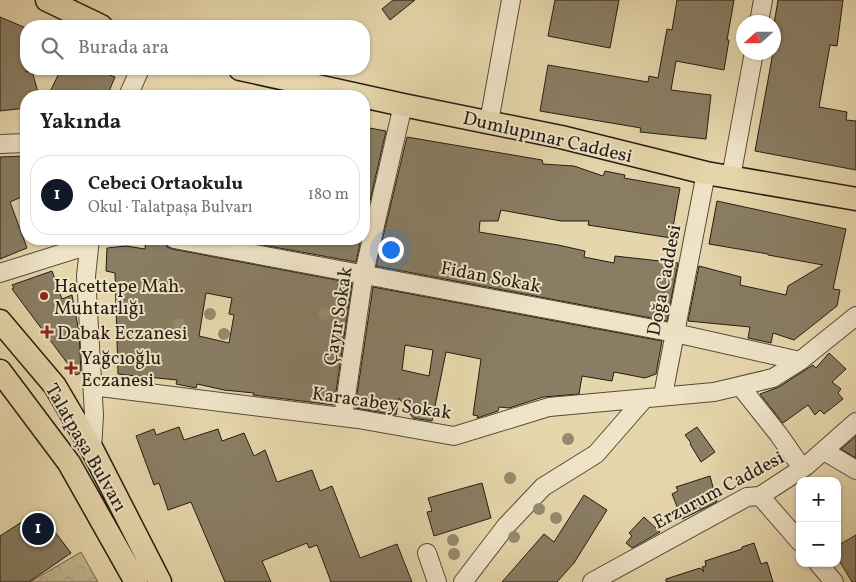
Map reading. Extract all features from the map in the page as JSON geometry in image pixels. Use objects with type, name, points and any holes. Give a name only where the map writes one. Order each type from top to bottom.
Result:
[{"type":"main road","points":[[47,0],[89,20]]},
{"type":"main road","name":"Dumlupınar Caddesi","points":[[267,75],[335,90]]},
{"type":"main road","name":"Dumlupınar Caddesi","points":[[370,98],[561,137],[706,173],[856,199]]},
{"type":"main road","name":"Talatpaşa Bulvarı","points":[[0,321],[56,386],[92,449],[160,582]]},
{"type":"main road","name":"Talatpaşa Bulvarı","points":[[0,371],[69,463],[136,582]]},
{"type":"street","points":[[489,122],[511,0]]},
{"type":"street","points":[[761,15],[764,0]]},
{"type":"street","points":[[731,177],[753,60]]},
{"type":"street","points":[[131,90],[137,75]]},
{"type":"street","name":"Çayır Sokak","points":[[344,417],[364,273],[403,105]]},
{"type":"street","points":[[0,144],[20,143]]},
{"type":"street","name":"Doğa Caddesi","points":[[663,395],[706,173]]},
{"type":"street","points":[[0,273],[82,245]]},
{"type":"street","points":[[90,245],[86,276],[94,414],[92,449]]},
{"type":"street","name":"Fidan Sokak","points":[[208,245],[674,333],[800,361]]},
{"type":"street","name":"Karacabey Sokak","points":[[92,386],[344,417],[454,436],[549,407],[644,399],[663,395],[714,392],[773,378],[800,361],[856,316]]},
{"type":"street","points":[[740,386],[779,435],[802,468]]},
{"type":"street","points":[[463,582],[506,526],[544,487],[596,454],[644,399]]},
{"type":"street","name":"Erzurum Caddesi","points":[[592,582],[747,497],[760,496],[802,468],[856,422]]},
{"type":"street","points":[[824,451],[856,470]]},
{"type":"street","points":[[760,496],[796,537]]},
{"type":"street","points":[[427,553],[438,582]]},
{"type":"street","points":[[821,567],[834,582]]},
{"type":"green space","points":[[81,552],[98,582],[30,582]]},
{"type":"building","points":[[393,0],[415,0],[390,20],[382,9]]},
{"type":"building","points":[[555,0],[619,0],[610,48],[548,36]]},
{"type":"building","points":[[677,0],[734,0],[724,70],[676,61],[671,90],[711,95],[706,139],[640,132],[641,128],[540,111],[548,65],[648,82],[649,76],[658,78],[667,29],[672,30]]},
{"type":"building","points":[[778,0],[843,0],[837,46],[830,45],[819,107],[847,112],[846,120],[856,121],[856,170],[755,151],[772,60],[781,60],[781,15],[776,15]]},
{"type":"building","points":[[0,17],[20,25],[20,75],[33,75],[37,90],[20,90],[20,109],[0,111]]},
{"type":"building","points":[[58,75],[110,75],[115,77],[110,90],[51,90]]},
{"type":"building","points":[[370,128],[386,131],[370,201]]},
{"type":"building","points":[[407,137],[542,160],[543,164],[574,166],[603,176],[605,171],[625,175],[624,178],[680,188],[671,238],[588,225],[589,221],[561,221],[501,210],[498,221],[480,221],[479,232],[585,251],[584,257],[614,263],[615,256],[678,263],[667,321],[376,266]]},
{"type":"building","points":[[20,156],[20,198],[10,202],[20,229],[20,245],[26,245],[27,248],[0,259],[0,157]]},
{"type":"building","points":[[717,201],[846,229],[833,289],[840,290],[837,306],[794,340],[773,333],[771,343],[748,338],[750,327],[688,321],[699,266],[741,277],[740,285],[786,295],[788,286],[823,265],[709,244]]},
{"type":"building","points":[[145,245],[166,245],[172,249],[352,283],[334,405],[253,395],[254,393],[224,390],[197,384],[196,388],[176,384],[177,380],[118,374],[115,273],[106,271],[107,248],[126,246],[145,249]],"holes":[[[206,293],[232,298],[229,314],[234,315],[229,343],[199,336]]]},
{"type":"building","points":[[263,245],[360,245],[356,262]]},
{"type":"building","points":[[52,271],[62,299],[72,295],[79,332],[81,373],[76,375],[12,289],[14,288],[12,285]]},
{"type":"building","points":[[373,287],[662,341],[656,374],[645,378],[614,372],[612,381],[582,376],[579,394],[543,397],[509,408],[499,407],[498,411],[477,418],[478,416],[473,415],[481,359],[446,352],[432,421],[413,418],[399,398],[396,415],[355,408]],"holes":[[[405,345],[433,350],[429,376],[402,370]]]},
{"type":"building","points":[[829,353],[846,369],[832,382],[841,389],[838,393],[843,399],[824,414],[820,410],[815,415],[808,405],[783,423],[760,394],[779,387],[813,365],[816,368]]},
{"type":"building","points":[[179,427],[184,440],[218,429],[222,441],[244,433],[254,456],[265,450],[277,482],[312,470],[320,491],[332,486],[360,558],[397,544],[412,582],[331,582],[317,545],[309,548],[307,543],[262,561],[271,582],[225,582],[191,502],[168,510],[159,483],[154,485],[136,436],[154,429],[156,435]]},
{"type":"building","points":[[697,427],[715,452],[701,462],[685,435]]},
{"type":"building","points":[[856,436],[856,458],[841,449]]},
{"type":"building","points":[[710,476],[717,502],[682,519],[672,494],[678,491],[676,487]]},
{"type":"building","points":[[482,483],[491,518],[434,536],[427,512],[432,511],[428,498]]},
{"type":"building","points":[[584,495],[607,510],[574,563],[557,582],[502,582],[544,534],[554,542]]},
{"type":"building","points":[[39,511],[71,553],[29,582],[0,582],[0,536]]},
{"type":"building","points":[[644,517],[660,532],[632,548],[626,543],[632,536],[629,533]]},
{"type":"building","points":[[856,535],[856,582],[852,582],[841,564],[841,544]]},
{"type":"building","points":[[754,543],[761,564],[767,562],[773,582],[666,582],[666,579],[700,568],[704,572],[702,567],[706,566],[705,561]]},
{"type":"place","name":"Hacettepe Mah. Muhtarlığı","points":[[44,296]]},
{"type":"place","name":"Dabak Eczanesi","points":[[47,332]]},
{"type":"place","name":"Yağcıoğlu Eczanesi","points":[[71,368]]},
{"type":"place","name":"Cebeci Ortaokulu","points":[[38,529]]}]
